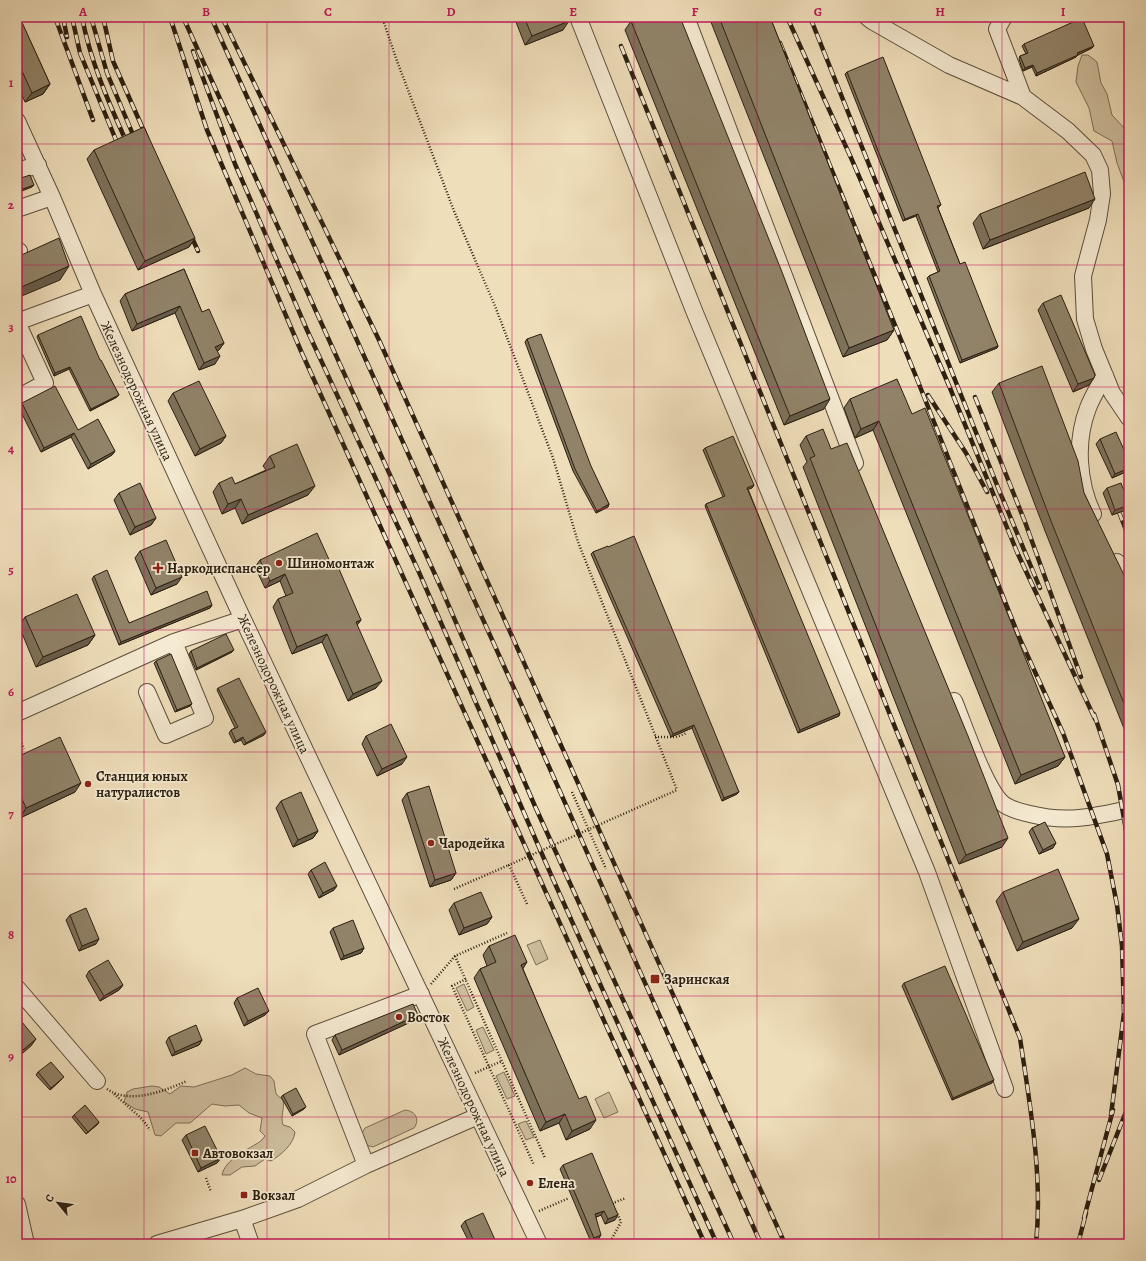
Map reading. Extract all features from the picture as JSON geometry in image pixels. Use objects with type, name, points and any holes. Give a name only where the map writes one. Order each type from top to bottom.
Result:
[{"type":"street","points":[[578,17],[695,313],[928,872],[1005,1089]]},
{"type":"street","points":[[686,17],[862,479]]},
{"type":"street","points":[[867,17],[949,66],[1022,97],[1068,131],[1093,155],[1100,170],[1102,194],[1098,220],[1084,276],[1085,319],[1112,393],[1129,418]]},
{"type":"street","points":[[1004,17],[997,29],[1022,97]]},
{"type":"street","name":"Железнодорожная улица","points":[[17,121],[38,165],[93,294],[243,619],[539,1244]]},
{"type":"street","points":[[17,170],[38,165]]},
{"type":"street","points":[[17,209],[52,197]]},
{"type":"street","points":[[17,398],[45,383],[17,322],[93,294]]},
{"type":"street","points":[[1099,525],[1086,498],[1081,472],[1080,439],[1088,408],[1105,375]]},
{"type":"street","points":[[1109,546],[1129,586]]},
{"type":"street","points":[[17,713],[174,642],[243,619]]},
{"type":"street","points":[[147,692],[166,735],[205,718],[174,642]]},
{"type":"street","points":[[947,684],[989,786],[1002,803],[1020,812],[1060,820],[1086,819],[1129,809]]},
{"type":"street","points":[[17,988],[97,1081]]},
{"type":"street","points":[[366,1166],[315,1034],[421,994]]},
{"type":"street","points":[[157,1244],[242,1219],[298,1199],[366,1166],[478,1116]]},
{"type":"street","points":[[17,1204],[26,1244]]},
{"type":"street","points":[[242,1219],[251,1244]]},
{"type":"path","points":[[382,17],[397,61],[454,211],[495,306],[550,451],[578,542],[677,790],[454,889]]},
{"type":"path","points":[[17,732],[24,749]]},
{"type":"path","points":[[655,738],[676,737],[687,733]]},
{"type":"path","points":[[572,792],[606,869]]},
{"type":"path","points":[[509,864],[527,904]]},
{"type":"path","points":[[421,994],[444,972],[455,956],[507,933]]},
{"type":"path","points":[[455,956],[546,1158]]},
{"type":"path","points":[[466,979],[452,986],[534,1165]]},
{"type":"path","points":[[474,1073],[502,1061]]},
{"type":"path","points":[[97,1081],[112,1092],[142,1119],[150,1130]]},
{"type":"path","points":[[112,1092],[126,1096],[148,1095],[172,1088],[188,1081]]},
{"type":"path","points":[[206,1178],[211,1192]]},
{"type":"path","points":[[526,1218],[569,1198]]},
{"type":"path","points":[[609,1244],[621,1222],[613,1203],[626,1198]]},
{"type":"shaded area","points":[[1082,55],[1088,55],[1097,62],[1101,83],[1107,94],[1112,115],[1125,129],[1129,143],[1129,195],[1117,163],[1112,141],[1094,131],[1089,108],[1076,82],[1078,66]]},
{"type":"shaded area","points":[[540,940],[548,959],[536,965],[527,945]]},
{"type":"shaded area","points":[[464,984],[474,1007],[467,1011],[456,988]]},
{"type":"shaded area","points":[[483,1027],[494,1050],[486,1054],[476,1030]]},
{"type":"shaded area","points":[[245,1068],[256,1074],[270,1076],[274,1081],[276,1094],[283,1100],[283,1125],[290,1127],[295,1132],[290,1145],[275,1159],[271,1161],[265,1159],[255,1166],[242,1167],[230,1175],[222,1175],[224,1169],[232,1159],[261,1141],[265,1136],[260,1131],[262,1118],[249,1113],[239,1105],[225,1106],[212,1104],[190,1123],[176,1123],[161,1136],[155,1135],[148,1112],[135,1109],[124,1102],[127,1092],[133,1089],[152,1086],[159,1087],[170,1094],[181,1086],[194,1087],[232,1075]]},
{"type":"shaded area","points":[[504,1072],[515,1096],[507,1099],[496,1076]]},
{"type":"shaded area","points":[[609,1092],[618,1112],[604,1118],[595,1099]]},
{"type":"shaded area","points":[[405,1110],[412,1112],[416,1116],[417,1122],[414,1128],[373,1147],[366,1145],[361,1135],[365,1128]]},
{"type":"shaded area","points":[[526,1121],[534,1137],[526,1140],[518,1124]]},
{"type":"building","points":[[17,17],[22,17],[20,18],[50,84],[32,93],[17,60]]},
{"type":"building","points":[[524,17],[568,17],[569,21],[532,36]]},
{"type":"building","points":[[640,17],[680,17],[782,272],[830,399],[790,416],[631,21]]},
{"type":"building","points":[[719,17],[770,17],[894,330],[849,348]]},
{"type":"building","points":[[1082,18],[1094,46],[1077,53],[1078,55],[1037,73],[1033,65],[1025,68],[1020,56],[1028,53],[1024,44]]},
{"type":"building","points":[[883,57],[941,205],[937,206],[960,264],[965,262],[998,346],[962,360],[929,276],[940,271],[918,214],[905,219],[847,72]]},
{"type":"building","points":[[144,127],[195,238],[145,261],[94,150]]},
{"type":"building","points":[[1085,172],[1095,199],[990,240],[980,214]]},
{"type":"building","points":[[30,175],[34,185],[17,191],[17,177],[21,178]]},
{"type":"building","points":[[59,238],[69,266],[17,289],[17,257]]},
{"type":"building","points":[[184,269],[202,312],[209,309],[224,343],[215,347],[220,356],[204,363],[180,306],[137,324],[125,294]]},
{"type":"building","points":[[1061,295],[1095,375],[1094,378],[1078,384],[1043,303]]},
{"type":"building","points":[[81,316],[100,360],[119,395],[91,409],[70,367],[55,373],[38,335]]},
{"type":"building","points":[[541,334],[591,466],[609,504],[597,511],[575,469],[527,339]]},
{"type":"building","points":[[1042,366],[1078,461],[1084,493],[1129,588],[1129,716],[1051,521],[999,383]]},
{"type":"building","points":[[897,379],[912,414],[925,408],[1065,757],[1021,775],[879,421],[861,429],[850,399]]},
{"type":"building","points":[[199,381],[226,436],[200,449],[173,393]]},
{"type":"building","points":[[55,386],[78,430],[98,419],[115,451],[91,464],[74,433],[44,448],[22,403]]},
{"type":"building","points":[[823,429],[831,449],[847,443],[968,736],[1008,838],[966,855],[810,458],[815,456],[806,436]]},
{"type":"building","points":[[1116,432],[1129,461],[1129,468],[1115,474],[1100,439]]},
{"type":"building","points":[[733,436],[754,485],[747,488],[840,713],[800,730],[706,504],[725,496],[705,448]]},
{"type":"building","points":[[297,444],[315,486],[248,515],[241,499],[228,504],[219,483],[232,477],[235,484],[275,467],[270,456]]},
{"type":"building","points":[[140,483],[156,518],[135,527],[119,493]]},
{"type":"building","points":[[1121,483],[1129,505],[1115,510],[1107,488]]},
{"type":"building","points":[[317,533],[331,564],[336,562],[361,620],[356,622],[382,681],[353,694],[327,634],[297,647],[278,599],[293,593],[285,574],[270,581],[260,560]]},
{"type":"building","points":[[634,536],[739,792],[724,798],[694,725],[673,734],[593,552]]},
{"type":"building","points":[[166,540],[182,577],[156,588],[140,551]]},
{"type":"building","points":[[107,570],[129,623],[207,591],[212,605],[121,642],[94,576]]},
{"type":"building","points":[[77,594],[95,635],[43,657],[25,617]]},
{"type":"building","points":[[226,634],[234,650],[197,668],[191,651]]},
{"type":"building","points":[[171,654],[192,704],[177,710],[156,661]]},
{"type":"building","points":[[239,678],[266,732],[246,743],[243,737],[236,741],[231,730],[238,727],[218,688]]},
{"type":"building","points":[[391,724],[407,757],[382,769],[366,736]]},
{"type":"building","points":[[60,737],[81,783],[26,808],[17,788],[17,757]]},
{"type":"building","points":[[429,786],[456,873],[435,880],[407,793]]},
{"type":"building","points":[[301,792],[318,831],[298,840],[281,801]]},
{"type":"building","points":[[1045,822],[1056,843],[1043,850],[1032,828]]},
{"type":"building","points":[[325,862],[337,886],[323,893],[311,870]]},
{"type":"building","points":[[1058,869],[1079,919],[1023,942],[1003,892]]},
{"type":"building","points":[[481,892],[492,917],[464,928],[454,903]]},
{"type":"building","points":[[86,908],[99,939],[82,946],[70,915]]},
{"type":"building","points":[[353,920],[364,948],[344,956],[333,928]]},
{"type":"building","points":[[515,935],[527,962],[521,965],[579,1099],[586,1096],[596,1120],[572,1131],[565,1114],[546,1122],[480,969],[496,962],[489,946]]},
{"type":"building","points":[[108,960],[123,985],[104,996],[89,971]]},
{"type":"building","points":[[945,966],[994,1080],[953,1098],[904,983]]},
{"type":"building","points":[[258,988],[269,1011],[248,1021],[237,998]]},
{"type":"building","points":[[413,1004],[418,1015],[342,1050],[335,1035]]},
{"type":"building","points":[[17,1016],[36,1039],[17,1055]]},
{"type":"building","points":[[196,1025],[202,1040],[175,1052],[169,1037]]},
{"type":"building","points":[[51,1062],[64,1077],[51,1088],[38,1072]]},
{"type":"building","points":[[296,1088],[306,1107],[293,1114],[283,1095]]},
{"type":"building","points":[[85,1105],[99,1122],[88,1132],[74,1115]]},
{"type":"building","points":[[205,1126],[221,1158],[201,1168],[186,1135]]},
{"type":"building","points":[[592,1153],[618,1215],[608,1219],[604,1211],[595,1214],[601,1235],[594,1238],[563,1165]]},
{"type":"building","points":[[483,1213],[496,1242],[492,1244],[475,1244],[465,1221]]},
{"type":"railway","points":[[55,17],[93,120]]},
{"type":"railway","points":[[63,17],[67,37]]},
{"type":"railway","points":[[72,17],[80,53],[118,145]]},
{"type":"railway","points":[[82,17],[85,33],[95,65],[106,96],[126,141]]},
{"type":"railway","points":[[91,17],[107,73],[134,137]]},
{"type":"railway","points":[[103,17],[113,61],[147,138]]},
{"type":"railway","points":[[170,17],[207,130],[301,351],[705,1244]]},
{"type":"railway","points":[[183,17],[442,590],[534,804],[734,1244]]},
{"type":"railway","points":[[211,17],[522,706],[761,1244]]},
{"type":"railway","points":[[222,17],[379,340],[785,1244]]},
{"type":"railway","points":[[787,17],[852,160],[950,388],[1017,552],[1095,719]]},
{"type":"railway","points":[[810,17],[999,490],[1040,588]]},
{"type":"railway","points":[[780,43],[917,379],[1019,637],[1063,733],[1107,854],[1117,905],[1122,946],[1124,1013],[1111,1115]]},
{"type":"railway","points":[[621,46],[1020,1038],[1037,1166],[1038,1218],[1036,1244]]},
{"type":"railway","points":[[193,51],[235,164],[307,330],[418,570],[552,877],[717,1244]]},
{"type":"railway","points":[[189,231],[198,251]]},
{"type":"railway","points":[[928,395],[966,453],[987,492]]},
{"type":"railway","points":[[975,397],[1025,522],[1081,677]]},
{"type":"railway","points":[[1119,512],[1129,538]]},
{"type":"railway","points":[[1094,714],[1118,785],[1129,847]]},
{"type":"railway","points":[[1126,1041],[1129,1026]]},
{"type":"railway","points":[[1099,1180],[1129,1104]]},
{"type":"railway","points":[[1084,1218],[1113,1110]]},
{"type":"railway","points":[[1078,1244],[1086,1213]]},
{"type":"place","name":"Шиномонтаж","points":[[279,563]]},
{"type":"place","name":"Наркодиспансер","points":[[158,568]]},
{"type":"place","name":"Станция юных натуралистов","points":[[88,784]]},
{"type":"place","name":"Чародейка","points":[[431,843]]},
{"type":"place","name":"Заринская","points":[[655,979]]},
{"type":"place","name":"Восток","points":[[399,1017]]},
{"type":"place","name":"Автовокзал","points":[[195,1153]]},
{"type":"place","name":"Елена","points":[[530,1183]]},
{"type":"place","name":"Вокзал","points":[[244,1195]]}]
